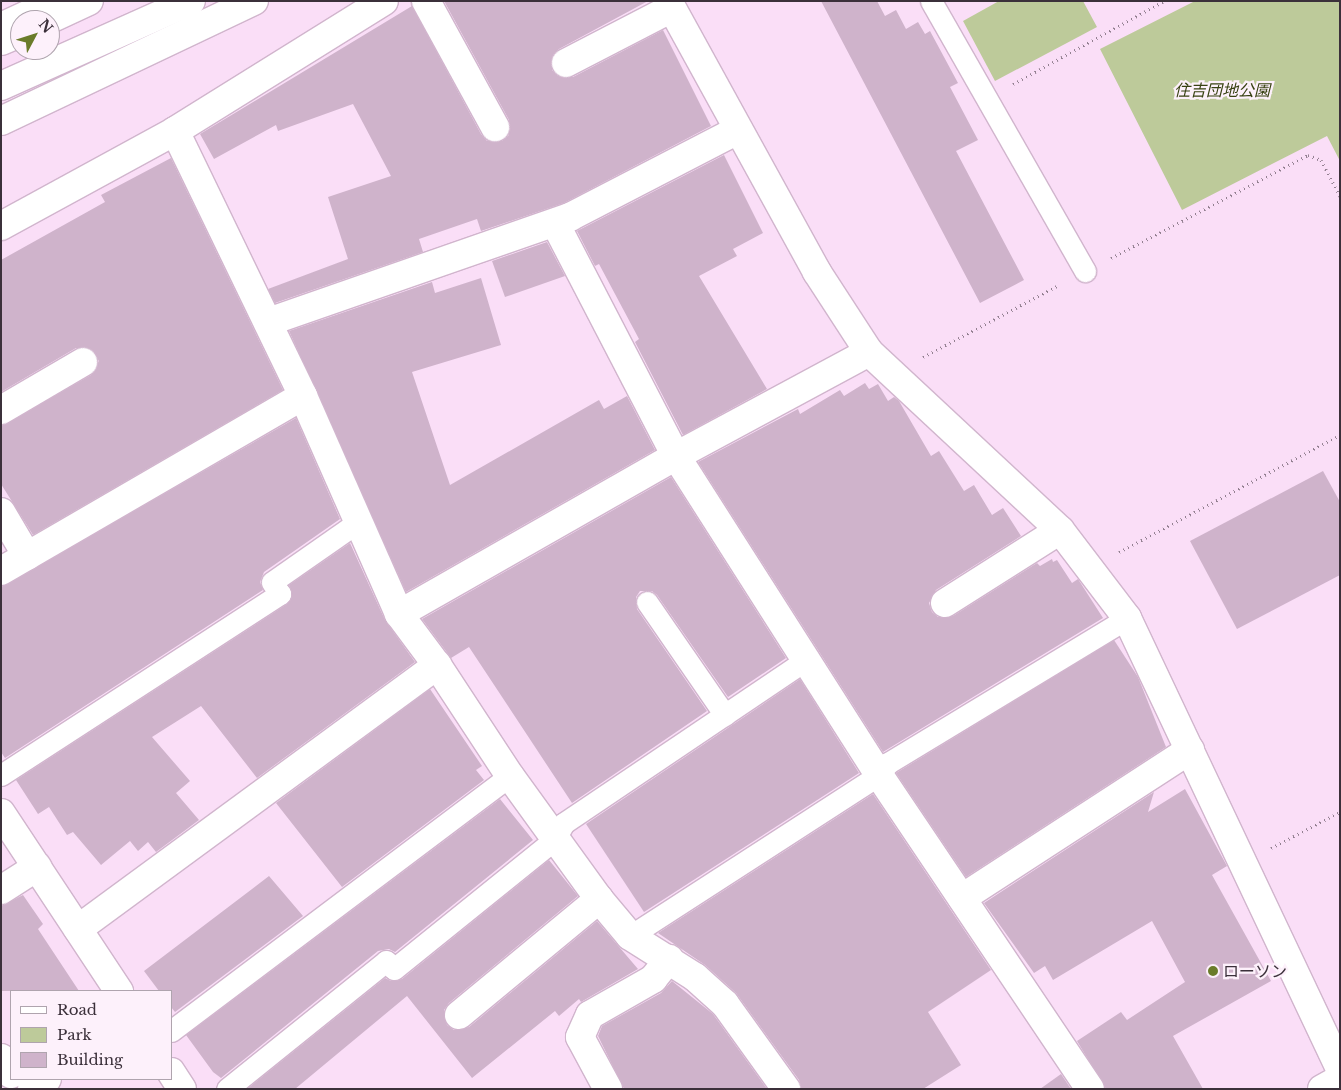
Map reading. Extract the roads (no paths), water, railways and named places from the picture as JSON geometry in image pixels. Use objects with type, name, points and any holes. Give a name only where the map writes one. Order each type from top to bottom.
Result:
[{"type":"main road","points":[[1,27],[56,1]]},
{"type":"main road","points":[[60,14],[89,1]]},
{"type":"main road","points":[[1,86],[191,1]]},
{"type":"main road","points":[[1,121],[254,1]]},
{"type":"main road","points":[[1,226],[175,131],[384,1]]},
{"type":"main road","points":[[426,1],[495,127]]},
{"type":"main road","points":[[566,63],[670,5],[817,272],[869,352],[1060,530],[1127,618],[1340,1068]]},
{"type":"main road","points":[[268,322],[555,222],[738,130]]},
{"type":"main road","points":[[175,131],[303,396],[399,614],[437,665],[510,776],[599,899],[630,936],[669,959],[725,1004],[786,1089]]},
{"type":"main road","points":[[555,222],[676,456],[879,775],[1090,1089]]},
{"type":"main road","points":[[399,614],[676,456],[869,352]]},
{"type":"main road","points":[[1,410],[84,362]]},
{"type":"main road","points":[[1,571],[303,396]]},
{"type":"main road","points":[[1,512],[27,556]]},
{"type":"main road","points":[[944,602],[1060,530]]},
{"type":"main road","points":[[78,929],[437,665]]},
{"type":"main road","points":[[962,898],[1190,750]]},
{"type":"main road","points":[[1,812],[118,990]]},
{"type":"main road","points":[[1,890],[37,867]]},
{"type":"main road","points":[[459,1016],[599,899]]},
{"type":"main road","points":[[608,1089],[580,1037],[590,1014],[654,979],[669,959]]},
{"type":"main road","points":[[1,1058],[10,1072]]},
{"type":"main road","points":[[172,1074],[182,1089]]},
{"type":"main road","points":[[1322,1089],[1340,1079]]},
{"type":"main road","points":[[32,1089],[46,1080]]},
{"type":"lane","points":[[931,1],[1086,271]]},
{"type":"lane","points":[[1,775],[280,594],[272,582],[358,522]]},
{"type":"lane","points":[[647,602],[725,715]]},
{"type":"lane","points":[[630,936],[879,775],[888,764],[1127,618]]},
{"type":"lane","points":[[227,1089],[386,962],[394,969],[555,839],[564,823],[806,660]]},
{"type":"lane","points":[[172,1030],[510,776]]},
{"type":"place","name":"ローソン","points":[[1213,971]]},
{"type":"park label","name":"住吉団地公園","points":[[1222,90]]}]
